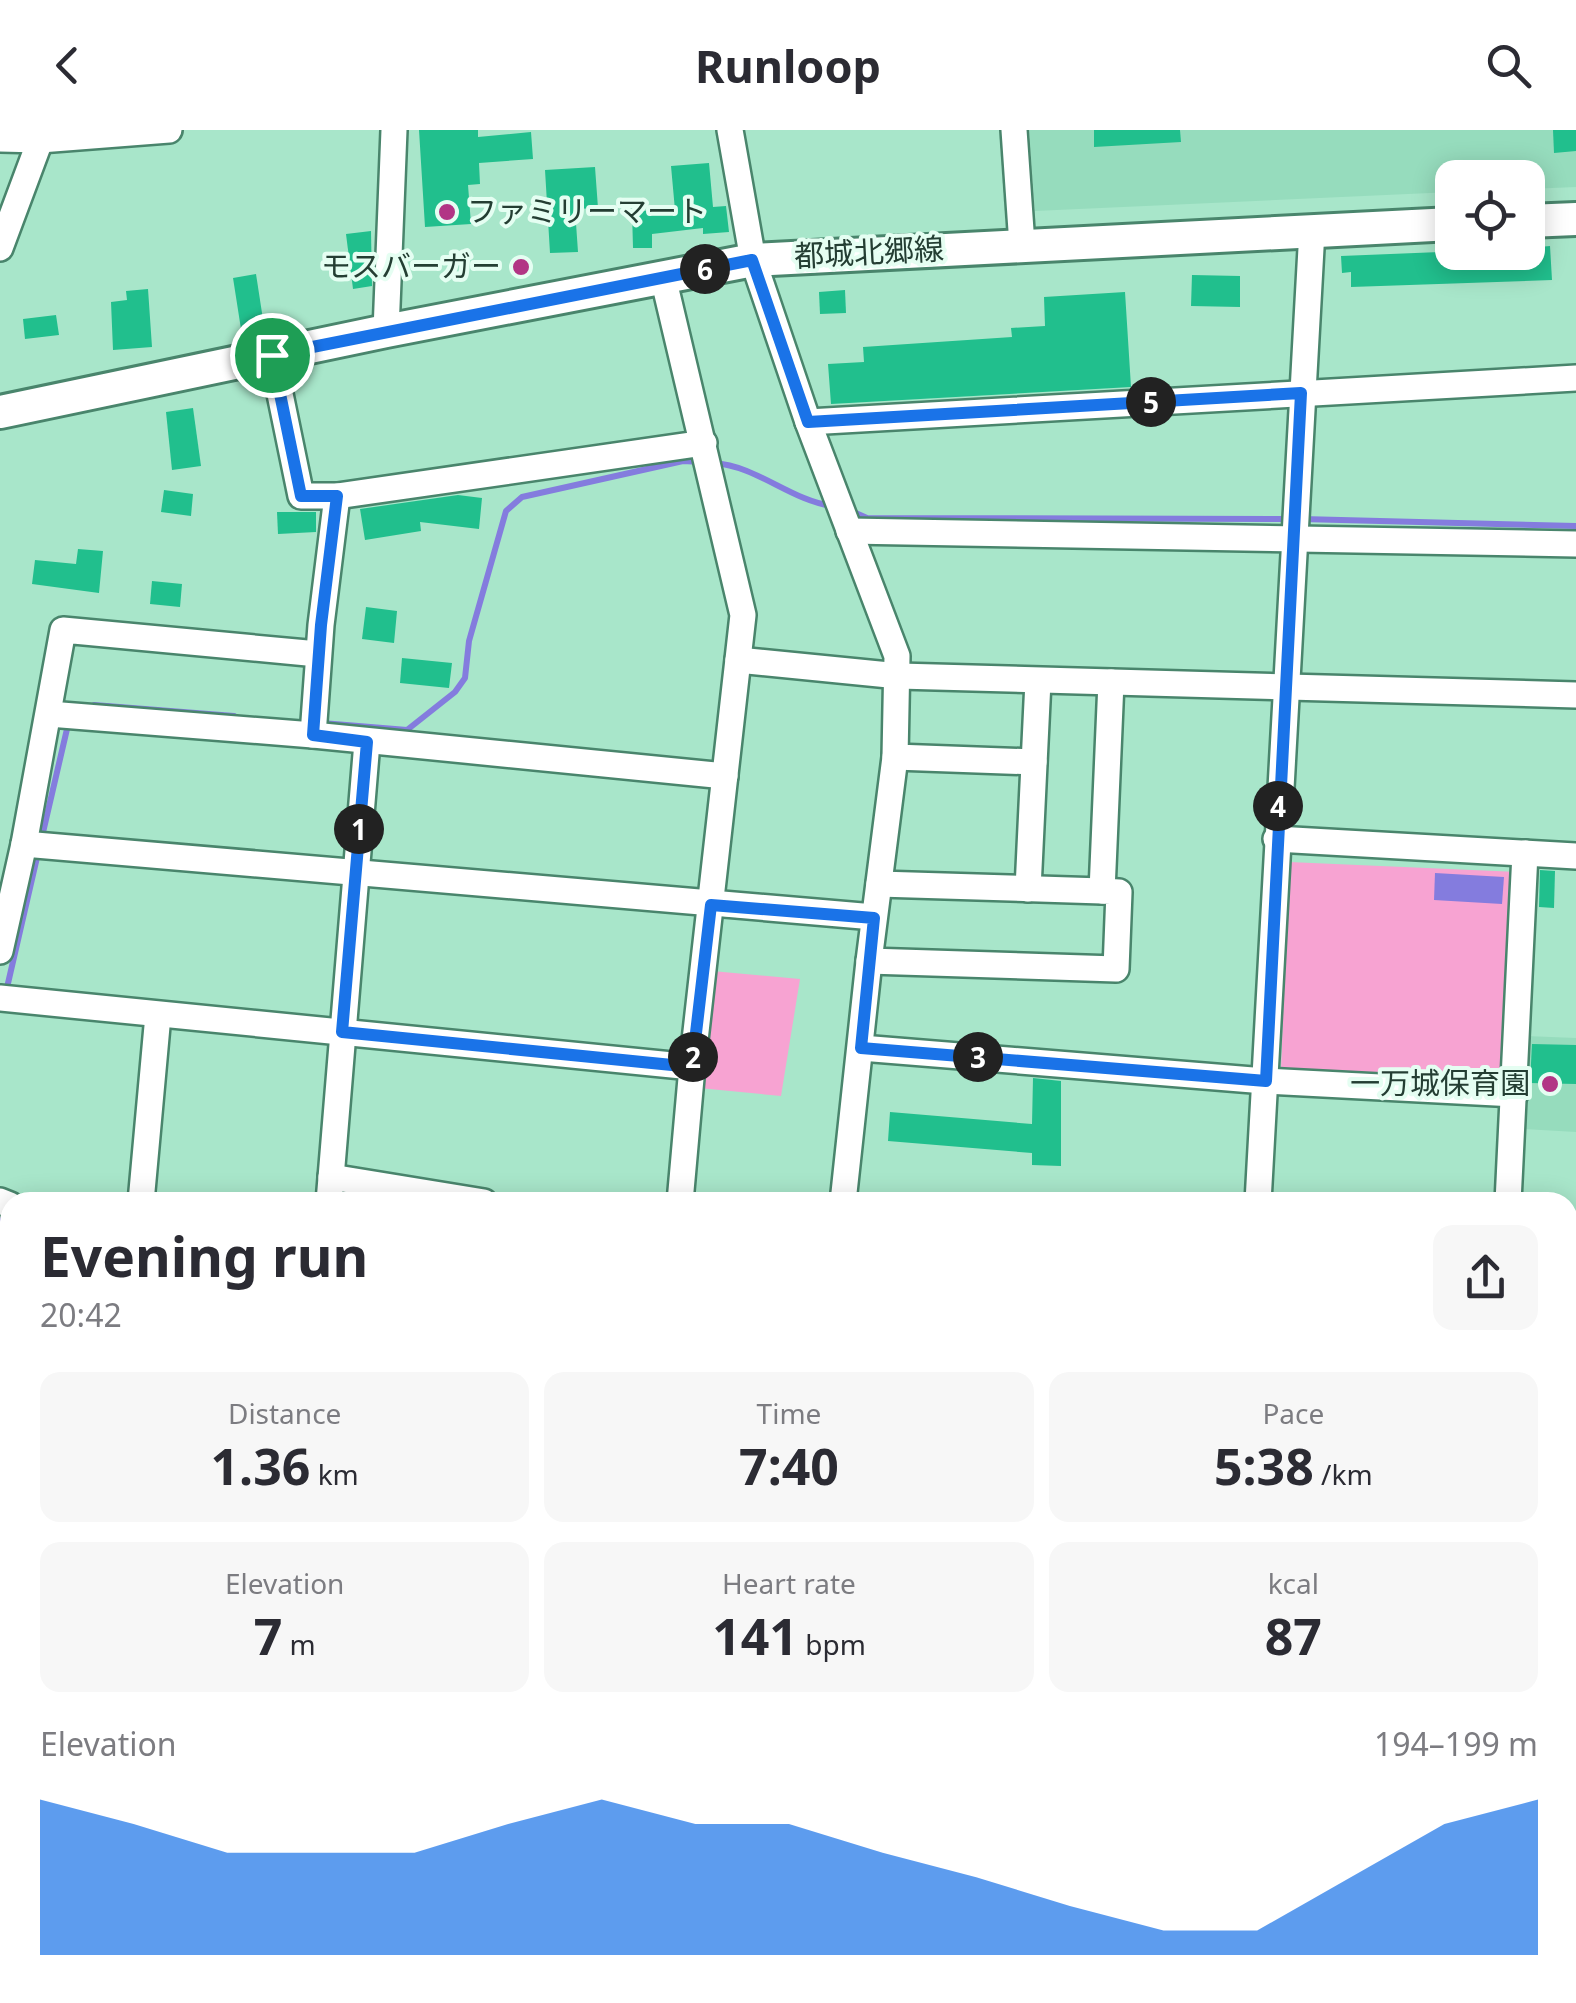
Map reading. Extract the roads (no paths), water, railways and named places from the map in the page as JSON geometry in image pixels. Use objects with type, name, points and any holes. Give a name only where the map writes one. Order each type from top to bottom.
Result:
[{"type":"main road","points":[[1545,219],[1576,218]]},
{"type":"main road","name":"都城北郷線","points":[[0,412],[386,330],[752,260],[1435,225]]},
{"type":"street","points":[[0,139],[169,130]]},
{"type":"street","points":[[386,330],[394,130]]},
{"type":"street","points":[[730,130],[752,260],[848,531],[898,656],[895,757],[868,961],[844,1192]]},
{"type":"street","points":[[1014,130],[1022,245]]},
{"type":"street","points":[[0,248],[42,135]]},
{"type":"street","points":[[1259,1192],[1312,230]]},
{"type":"street","points":[[663,276],[743,615],[681,1192]]},
{"type":"street","points":[[272,355],[301,496],[337,496],[704,442]]},
{"type":"street","points":[[808,422],[1576,378]]},
{"type":"street","points":[[314,724],[318,654],[337,496]]},
{"type":"street","points":[[848,531],[1576,544]]},
{"type":"street","points":[[0,951],[37,845],[49,714],[62,630],[318,654]]},
{"type":"street","points":[[738,660],[899,676],[1576,696]]},
{"type":"street","points":[[1028,889],[1038,681]]},
{"type":"street","points":[[1102,891],[1111,682]]},
{"type":"street","points":[[49,714],[314,724],[367,742],[725,776]]},
{"type":"street","points":[[356,1192],[330,1190],[367,742]]},
{"type":"street","points":[[895,757],[1034,762]]},
{"type":"street","points":[[1276,839],[1576,856]]},
{"type":"street","points":[[37,845],[874,918]]},
{"type":"street","points":[[1509,1192],[1525,853]]},
{"type":"street","points":[[868,961],[1116,969],[1119,892],[879,884]]},
{"type":"street","points":[[6,998],[692,1067]]},
{"type":"street","points":[[143,1192],[158,1015]]},
{"type":"street","points":[[861,1048],[1266,1081],[1515,1094]]},
{"type":"waterway","points":[[322,723],[407,730],[455,692],[465,678],[469,641],[506,511],[522,497],[683,461],[702,462]]},
{"type":"waterway","points":[[714,463],[745,470],[802,497],[832,506]]},
{"type":"waterway","points":[[849,510],[867,518],[1290,519]]},
{"type":"waterway","points":[[1302,519],[1576,526]]},
{"type":"waterway","points":[[89,709],[94,705],[234,716]]},
{"type":"waterway","points":[[41,841],[67,729],[72,724]]},
{"type":"waterway","points":[[6,992],[38,853]]},
{"type":"place","name":"ファミリーマート","points":[[447,212]]},
{"type":"place","name":"モスバーガー","points":[[521,267]]},
{"type":"place","name":"一万城保育園","points":[[1550,1084]]}]
